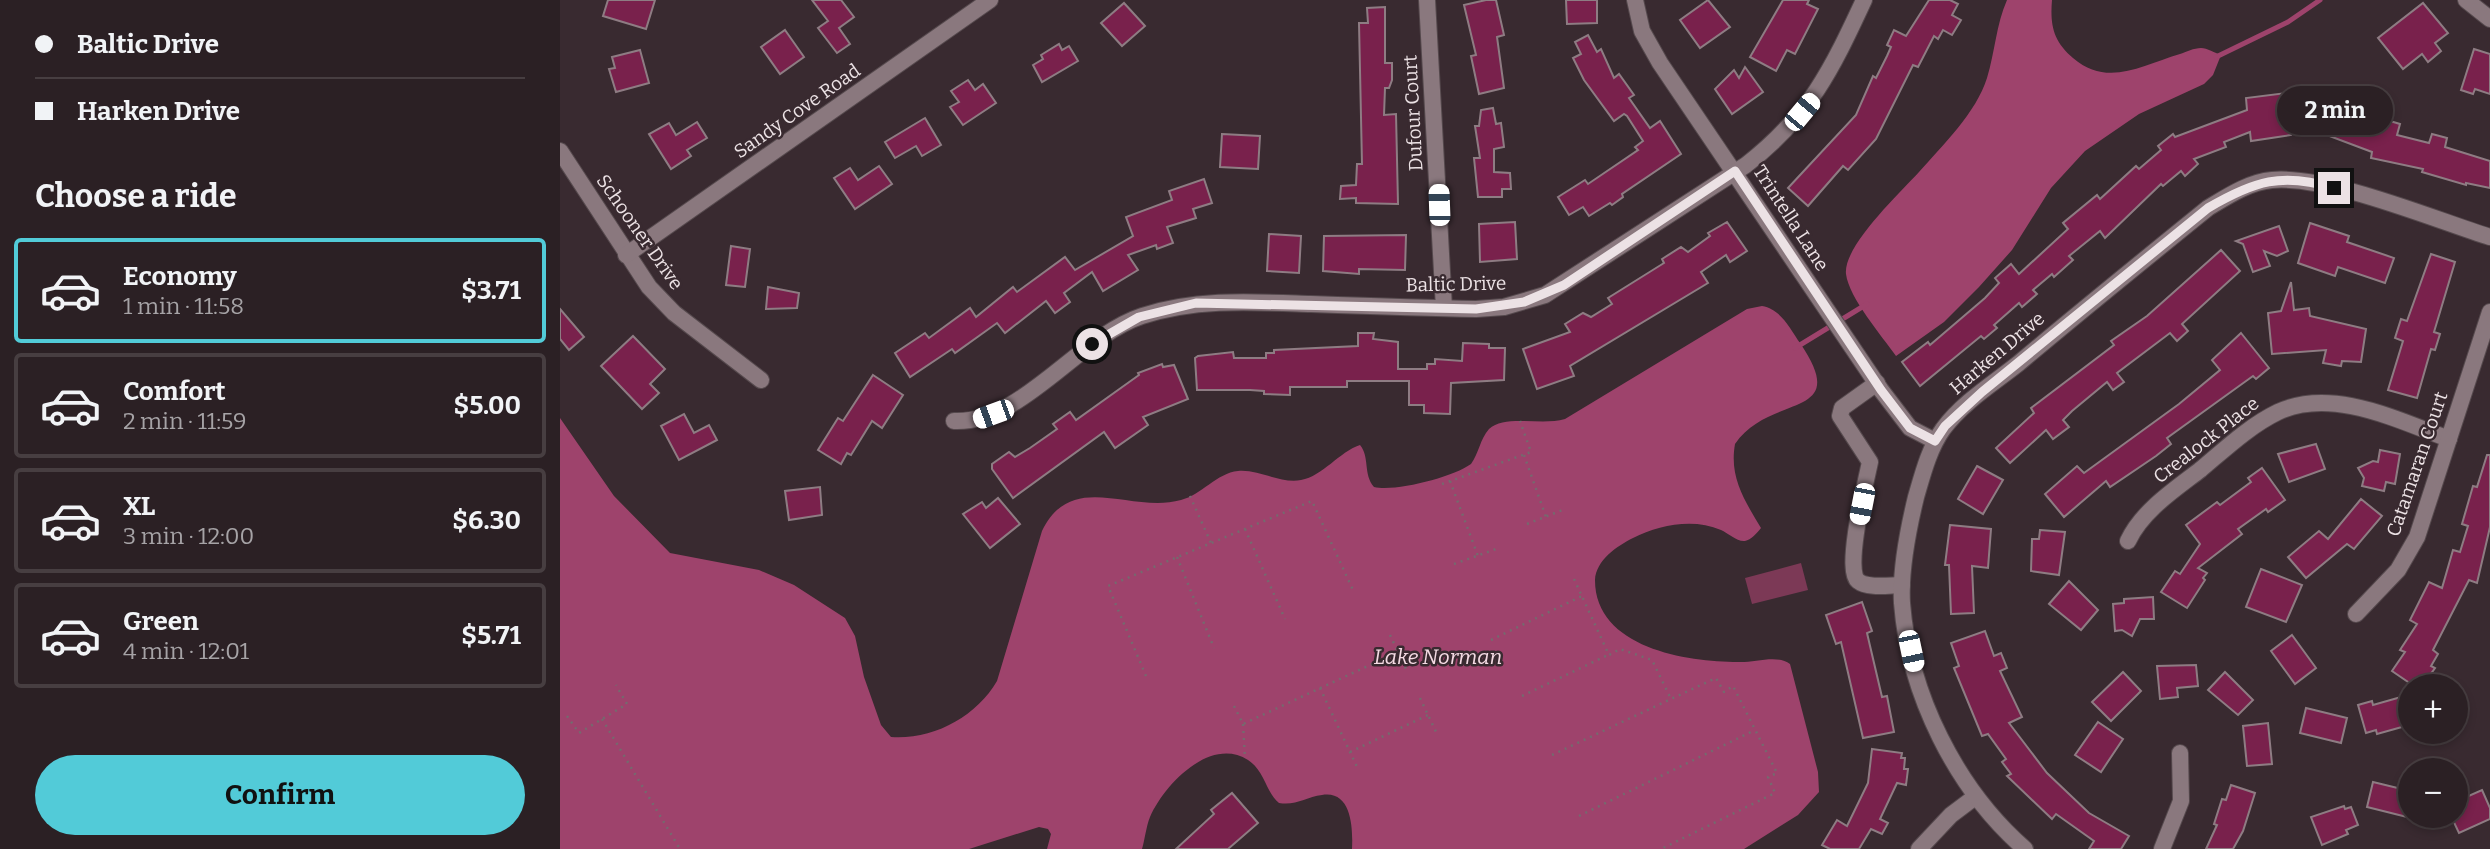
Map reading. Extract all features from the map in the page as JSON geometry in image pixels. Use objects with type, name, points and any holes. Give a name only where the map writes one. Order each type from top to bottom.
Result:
[{"type":"street","name":"Sandy Cove Road","points":[[626,255],[990,0]]},
{"type":"street","name":"Dufour Court","points":[[1427,0],[1444,308]]},
{"type":"street","name":"Trintella Lane","points":[[1635,0],[1649,44],[1877,383],[1910,428],[1935,441]]},
{"type":"street","name":"Baltic Drive","points":[[954,421],[979,419],[1011,404],[1111,330],[1139,317],[1171,308],[1237,302],[1444,308],[1504,307],[1545,295],[1774,144],[1817,94],[1864,0]]},
{"type":"street","points":[[2466,0],[2490,19]]},
{"type":"street","name":"Schooner Drive","points":[[560,151],[649,287],[674,313],[761,380]]},
{"type":"street","name":"Harken Drive","points":[[2025,849],[1975,797],[1950,757],[1924,698],[1907,634],[1902,585],[1911,516],[1935,441],[1945,426],[1982,392],[2208,208],[2241,188],[2270,180],[2308,180],[2490,237]]},
{"type":"street","name":"Catamaran Court","points":[[2356,614],[2389,581],[2417,537],[2490,312]]},
{"type":"street","points":[[1877,383],[1842,408],[1840,416],[1870,462],[1857,526],[1853,574],[1858,581],[1868,585],[1902,585]]},
{"type":"street","name":"Crealock Place","points":[[2128,541],[2144,516],[2244,434],[2278,412],[2299,404],[2347,405],[2449,439]]},
{"type":"street","points":[[2162,849],[2181,801],[2180,753]]},
{"type":"street","points":[[1919,849],[1951,815],[1975,797]]},
{"type":"path","points":[[1442,484],[1531,452],[1520,421]]},
{"type":"path","points":[[1524,455],[1546,516]]},
{"type":"path","points":[[1450,481],[1478,556]]},
{"type":"path","points":[[1190,496],[1212,543]]},
{"type":"path","points":[[1146,676],[1108,586],[1177,557],[1312,501],[1353,590]]},
{"type":"path","points":[[1527,524],[1565,509]]},
{"type":"path","points":[[1245,529],[1284,619]]},
{"type":"path","points":[[1454,564],[1499,548]]},
{"type":"path","points":[[1177,557],[1214,648]]},
{"type":"path","points":[[1574,579],[1609,655]]},
{"type":"path","points":[[1491,640],[1582,596]]},
{"type":"path","points":[[1390,635],[1407,671]]},
{"type":"path","points":[[1522,696],[1620,649],[1652,660],[1671,699]]},
{"type":"path","points":[[1243,724],[1398,652]]},
{"type":"path","points":[[1552,755],[1716,678],[1724,692],[1733,686],[1777,773],[1768,777],[1775,793],[1661,849]]},
{"type":"path","points":[[567,716],[579,733],[627,704],[617,685]]},
{"type":"path","points":[[1320,688],[1358,769]]},
{"type":"path","points":[[1420,698],[1437,734]]},
{"type":"path","points":[[1234,706],[1243,724],[1245,758]]},
{"type":"path","points":[[1350,752],[1428,715]]},
{"type":"path","points":[[602,719],[680,849]]},
{"type":"path","points":[[1579,816],[1755,730]]},
{"type":"shaded area","points":[[1801,563],[1808,590],[1752,604],[1745,578]]},
{"type":"water","points":[[2007,0],[2052,0],[2052,25],[2057,39],[2073,58],[2099,72],[2112,73],[2139,68],[2198,48],[2221,55],[2213,75],[2204,84],[2139,114],[2085,151],[2051,188],[2012,250],[1979,287],[1944,322],[1896,356],[1853,294],[1846,274],[1847,262],[1874,220],[1948,140],[1975,104],[1987,78]]},
{"type":"water","name":"Lake Norman","points":[[1762,306],[1775,311],[1789,326],[1814,368],[1817,384],[1812,396],[1767,417],[1750,428],[1735,444],[1736,478],[1744,499],[1761,528],[1745,541],[1699,524],[1676,525],[1643,533],[1608,554],[1599,566],[1595,580],[1599,603],[1610,622],[1627,636],[1647,646],[1694,659],[1738,662],[1772,659],[1790,664],[1818,772],[1819,792],[1798,815],[1744,849],[1352,849],[1349,813],[1339,799],[1332,795],[1322,795],[1291,803],[1279,803],[1262,775],[1248,760],[1233,754],[1219,754],[1190,768],[1166,791],[1150,817],[1142,849],[1047,849],[1051,834],[1048,829],[1039,827],[969,849],[560,849],[560,418],[614,496],[670,553],[759,570],[794,585],[845,618],[855,636],[864,677],[881,725],[891,737],[907,737],[922,735],[952,724],[977,705],[997,681],[1042,531],[1054,512],[1069,502],[1086,498],[1162,503],[1181,500],[1223,476],[1238,471],[1293,481],[1301,480],[1317,474],[1360,445],[1374,487],[1396,487],[1438,478],[1471,464],[1486,433],[1496,425],[1514,421],[1565,419],[1747,309]]},
{"type":"building","points":[[608,0],[655,0],[646,29],[603,16]]},
{"type":"building","points":[[812,0],[841,0],[854,17],[839,28],[850,44],[837,53],[818,28],[828,21]]},
{"type":"building","points":[[1496,0],[1504,35],[1497,37],[1504,88],[1479,94],[1471,56],[1476,55],[1464,5]]},
{"type":"building","points":[[1566,0],[1597,0],[1597,23],[1567,24]]},
{"type":"building","points":[[1708,0],[1730,27],[1700,48],[1680,20]]},
{"type":"building","points":[[1783,0],[1809,0],[1807,4],[1818,9],[1795,54],[1787,50],[1776,71],[1750,57]]},
{"type":"building","points":[[1929,0],[1950,0],[1958,4],[1952,15],[1961,20],[1952,35],[1943,30],[1938,39],[1934,36],[1918,67],[1913,65],[1876,139],[1848,170],[1843,166],[1808,206],[1788,188],[1856,115],[1873,76],[1876,78],[1887,56],[1891,47],[1887,45],[1894,30],[1906,36]]},
{"type":"building","points":[[1124,3],[1145,26],[1122,46],[1101,23]]},
{"type":"building","points":[[2423,3],[2448,33],[2435,43],[2441,51],[2428,62],[2422,54],[2403,69],[2378,38]]},
{"type":"building","points":[[1385,7],[1385,63],[1392,63],[1392,80],[1389,88],[1385,88],[1384,115],[1396,114],[1398,204],[1356,203],[1356,198],[1340,199],[1341,186],[1356,185],[1357,164],[1362,164],[1359,23],[1368,23],[1367,8]]},
{"type":"building","points":[[785,30],[804,57],[780,74],[761,47]]},
{"type":"building","points":[[1588,35],[1597,52],[1601,49],[1614,78],[1619,74],[1634,95],[1629,98],[1650,128],[1660,121],[1681,154],[1622,194],[1623,197],[1612,205],[1610,203],[1589,216],[1583,207],[1569,215],[1558,197],[1585,180],[1588,184],[1638,150],[1635,147],[1643,141],[1627,116],[1624,114],[1614,121],[1584,80],[1573,58],[1581,54],[1575,42]]},
{"type":"building","points":[[1059,44],[1062,50],[1069,46],[1078,61],[1042,82],[1033,65],[1043,59],[1041,55]]},
{"type":"building","points":[[2474,49],[2490,54],[2490,94],[2475,89],[2473,94],[2461,90]]},
{"type":"building","points":[[640,50],[649,83],[616,92],[609,69],[615,68],[612,57]]},
{"type":"building","points":[[1745,67],[1763,92],[1732,114],[1715,89],[1734,70],[1739,78]]},
{"type":"building","points":[[968,80],[975,90],[983,84],[996,103],[963,125],[950,107],[959,102],[951,91]]},
{"type":"building","points":[[2286,93],[2291,135],[2251,141],[2250,132],[2224,142],[2226,147],[2194,159],[2198,164],[2185,176],[2181,171],[2163,186],[2161,184],[2105,238],[2100,231],[2069,256],[2073,260],[2054,277],[2052,274],[2033,290],[2037,294],[2022,307],[2019,303],[1994,325],[1997,328],[1984,339],[1981,336],[1920,386],[1902,362],[1928,342],[1930,345],[1985,298],[1999,283],[1995,278],[2011,264],[2019,274],[2068,229],[2063,223],[2097,195],[2100,199],[2136,166],[2139,169],[2161,150],[2158,146],[2173,134],[2175,137],[2247,110],[2246,98]]},
{"type":"building","points":[[2309,97],[2340,108],[2339,113],[2378,124],[2380,118],[2400,124],[2397,135],[2429,143],[2432,134],[2447,138],[2445,147],[2490,161],[2490,188],[2466,185],[2422,172],[2423,169],[2371,158],[2372,152],[2300,125]]},
{"type":"building","points":[[1493,108],[1496,124],[1501,123],[1504,147],[1494,149],[1494,172],[1510,173],[1511,189],[1502,189],[1502,197],[1478,197],[1474,158],[1480,158],[1475,126],[1479,126],[1481,110]]},
{"type":"building","points":[[925,118],[941,145],[922,156],[916,146],[895,158],[885,142]]},
{"type":"building","points":[[697,122],[707,138],[687,150],[691,156],[671,169],[649,134],[669,123],[676,135]]},
{"type":"building","points":[[1222,134],[1260,136],[1258,169],[1220,167]]},
{"type":"building","points":[[879,166],[892,184],[855,209],[834,178],[850,168],[858,180]]},
{"type":"building","points":[[1204,179],[1212,203],[1193,209],[1196,218],[1167,227],[1173,243],[1157,249],[1156,245],[1128,255],[1138,270],[1103,291],[1092,272],[1064,293],[1070,302],[1055,313],[1046,301],[1005,333],[997,323],[955,353],[952,349],[910,377],[895,353],[925,333],[929,338],[970,308],[976,317],[1013,287],[1017,292],[1065,257],[1075,270],[1133,236],[1126,217],[1172,200],[1169,191]]},
{"type":"building","points":[[1515,222],[1517,259],[1480,262],[1479,224]]},
{"type":"building","points":[[1727,222],[1747,251],[1730,262],[1726,255],[1701,272],[1708,283],[1570,366],[1574,376],[1537,389],[1523,349],[1570,332],[1565,324],[1583,313],[1591,317],[1612,304],[1608,298],[1664,263],[1662,259],[1681,247],[1688,252],[1710,236],[1708,233]]},
{"type":"building","points":[[2310,223],[2349,236],[2347,242],[2394,258],[2385,283],[2338,267],[2335,276],[2298,263]]},
{"type":"building","points":[[2279,226],[2288,251],[2277,256],[2264,251],[2270,266],[2253,272],[2243,244],[2236,241]]},
{"type":"building","points":[[1269,234],[1301,236],[1299,273],[1267,271]]},
{"type":"building","points":[[1406,235],[1405,270],[1359,269],[1359,274],[1323,271],[1324,236]]},
{"type":"building","points":[[731,246],[750,249],[745,287],[726,285]]},
{"type":"building","points":[[2221,250],[2240,271],[2182,324],[2188,331],[2177,341],[2170,333],[2117,373],[2124,382],[2113,390],[2107,382],[2072,411],[2063,420],[2069,427],[2053,439],[2046,430],[2010,463],[1996,448],[2034,413],[2031,408],[2114,345],[2111,341],[2147,316]]},
{"type":"building","points":[[2431,254],[2455,262],[2434,332],[2440,334],[2435,350],[2431,349],[2417,398],[2388,390],[2403,341],[2395,338],[2401,319],[2407,321]]},
{"type":"building","points":[[2291,282],[2294,310],[2309,308],[2310,316],[2366,329],[2361,362],[2342,361],[2341,366],[2323,363],[2326,350],[2272,354],[2268,313],[2281,311]]},
{"type":"building","points":[[768,287],[799,293],[797,308],[766,309]]},
{"type":"building","points":[[560,309],[584,337],[569,350],[560,339]]},
{"type":"building","points":[[1358,333],[1374,333],[1373,339],[1398,342],[1398,369],[1427,369],[1427,364],[1435,364],[1435,359],[1462,361],[1463,343],[1505,348],[1504,380],[1451,383],[1450,414],[1424,413],[1424,405],[1409,405],[1409,381],[1347,381],[1347,387],[1290,387],[1290,395],[1264,394],[1264,391],[1250,390],[1197,390],[1195,358],[1198,356],[1233,352],[1234,358],[1266,358],[1266,353],[1274,353],[1274,350],[1358,346]]},
{"type":"building","points":[[2241,333],[2269,368],[2256,379],[2253,376],[2167,438],[2171,444],[2156,456],[2110,487],[2106,481],[2064,517],[2045,494],[2077,466],[2084,473],[2179,404],[2220,370],[2212,360]]},
{"type":"building","points":[[633,336],[665,369],[650,384],[659,393],[642,409],[601,366]]},
{"type":"building","points":[[1162,364],[1163,367],[1174,365],[1188,399],[1143,417],[1148,425],[1115,448],[1104,432],[1013,498],[992,469],[992,464],[1009,452],[1015,457],[1057,429],[1053,424],[1070,412],[1076,420],[1139,375],[1138,373]]},
{"type":"building","points":[[873,375],[903,395],[882,428],[872,421],[851,455],[847,453],[841,464],[818,450],[838,418],[843,421]]},
{"type":"building","points":[[684,414],[694,433],[709,425],[717,440],[679,460],[661,426]]},
{"type":"building","points":[[2316,444],[2325,469],[2289,482],[2278,454]]},
{"type":"building","points":[[2380,450],[2400,454],[2395,484],[2386,482],[2384,491],[2362,486],[2364,478],[2358,468],[2373,461],[2378,462]]},
{"type":"building","points":[[2487,455],[2490,455],[2490,527],[2477,583],[2469,580],[2433,650],[2438,654],[2431,666],[2435,668],[2431,674],[2398,675],[2392,671],[2405,652],[2400,650],[2417,624],[2410,620],[2429,582],[2442,588],[2453,550],[2460,552],[2468,526],[2462,524],[2473,486],[2477,487]]},
{"type":"building","points":[[1977,466],[2003,480],[1983,514],[1958,499]]},
{"type":"building","points":[[2262,468],[2285,500],[2268,512],[2266,509],[2238,529],[2242,534],[2198,568],[2207,573],[2187,608],[2161,592],[2175,571],[2180,574],[2200,544],[2186,525],[2251,482],[2248,478]]},
{"type":"building","points":[[820,487],[822,515],[789,520],[785,491]]},
{"type":"building","points":[[998,498],[1020,524],[990,548],[963,514],[982,502],[986,508]]},
{"type":"building","points":[[2361,499],[2382,516],[2354,549],[2347,544],[2306,578],[2288,557],[2319,531],[2328,539]]},
{"type":"building","points":[[1950,525],[1991,529],[1988,568],[1972,566],[1974,613],[1951,614],[1949,565],[1945,565]]},
{"type":"building","points":[[2040,530],[2065,532],[2059,575],[2031,571],[2032,539],[2039,539]]},
{"type":"building","points":[[2261,569],[2302,585],[2286,622],[2246,607]]},
{"type":"building","points":[[2069,581],[2098,610],[2081,630],[2049,604]]},
{"type":"building","points":[[2153,597],[2154,619],[2140,619],[2132,636],[2122,630],[2115,631],[2113,604],[2124,603],[2124,599]]},
{"type":"building","points":[[1862,602],[1872,631],[1867,633],[1882,697],[1887,696],[1894,732],[1863,738],[1841,642],[1836,644],[1826,615]]},
{"type":"building","points":[[1985,631],[1994,656],[2001,653],[2007,668],[2000,671],[2022,717],[2009,723],[2047,773],[2089,813],[2129,836],[2121,849],[2089,849],[2094,841],[2056,814],[2052,819],[2007,776],[2011,774],[2002,762],[2006,759],[1988,734],[1982,736],[1954,668],[1959,666],[1951,643]]},
{"type":"building","points":[[2292,635],[2316,668],[2295,684],[2271,651]]},
{"type":"building","points":[[2196,665],[2198,686],[2177,688],[2178,697],[2160,699],[2157,666]]},
{"type":"building","points":[[2123,672],[2141,691],[2111,721],[2092,702]]},
{"type":"building","points":[[2225,672],[2253,700],[2238,715],[2208,690]]},
{"type":"building","points":[[2398,698],[2398,728],[2377,734],[2376,730],[2366,733],[2358,705],[2372,701],[2373,705]]},
{"type":"building","points":[[2306,708],[2347,718],[2341,743],[2300,733]]},
{"type":"building","points":[[2098,722],[2123,739],[2101,772],[2075,755]]},
{"type":"building","points":[[2268,723],[2272,764],[2247,766],[2243,726]]},
{"type":"building","points":[[1872,749],[1902,753],[1901,758],[1905,758],[1904,769],[1908,769],[1906,785],[1897,783],[1880,819],[1888,823],[1882,834],[1871,829],[1859,849],[1830,849],[1822,845],[1837,820],[1847,826],[1868,783]]},
{"type":"building","points":[[2373,782],[2398,788],[2398,815],[2367,807]]},
{"type":"building","points":[[2231,785],[2255,793],[2243,831],[2233,849],[2206,849],[2217,825],[2214,824],[2222,799],[2226,800]]},
{"type":"building","points":[[2482,790],[2490,808],[2490,819],[2459,833],[2457,828],[2468,828],[2468,796]]},
{"type":"building","points":[[1232,793],[1258,823],[1228,849],[1176,849],[1214,814],[1211,810]]},
{"type":"building","points":[[2344,806],[2345,809],[2351,807],[2358,825],[2346,830],[2348,834],[2322,845],[2311,817]]},
{"type":"waterway","points":[[2216,57],[2288,22],[2320,0]]},
{"type":"waterway","points":[[1795,348],[1867,304]]},
{"type":"route","points":[[1092,344],[1111,330],[1139,317],[1196,303],[1476,309],[1524,302],[1564,285],[1735,171],[1881,390],[1910,428],[1935,441],[1957,413],[2208,208],[2241,188],[2270,180],[2308,180],[2334,188]]}]
